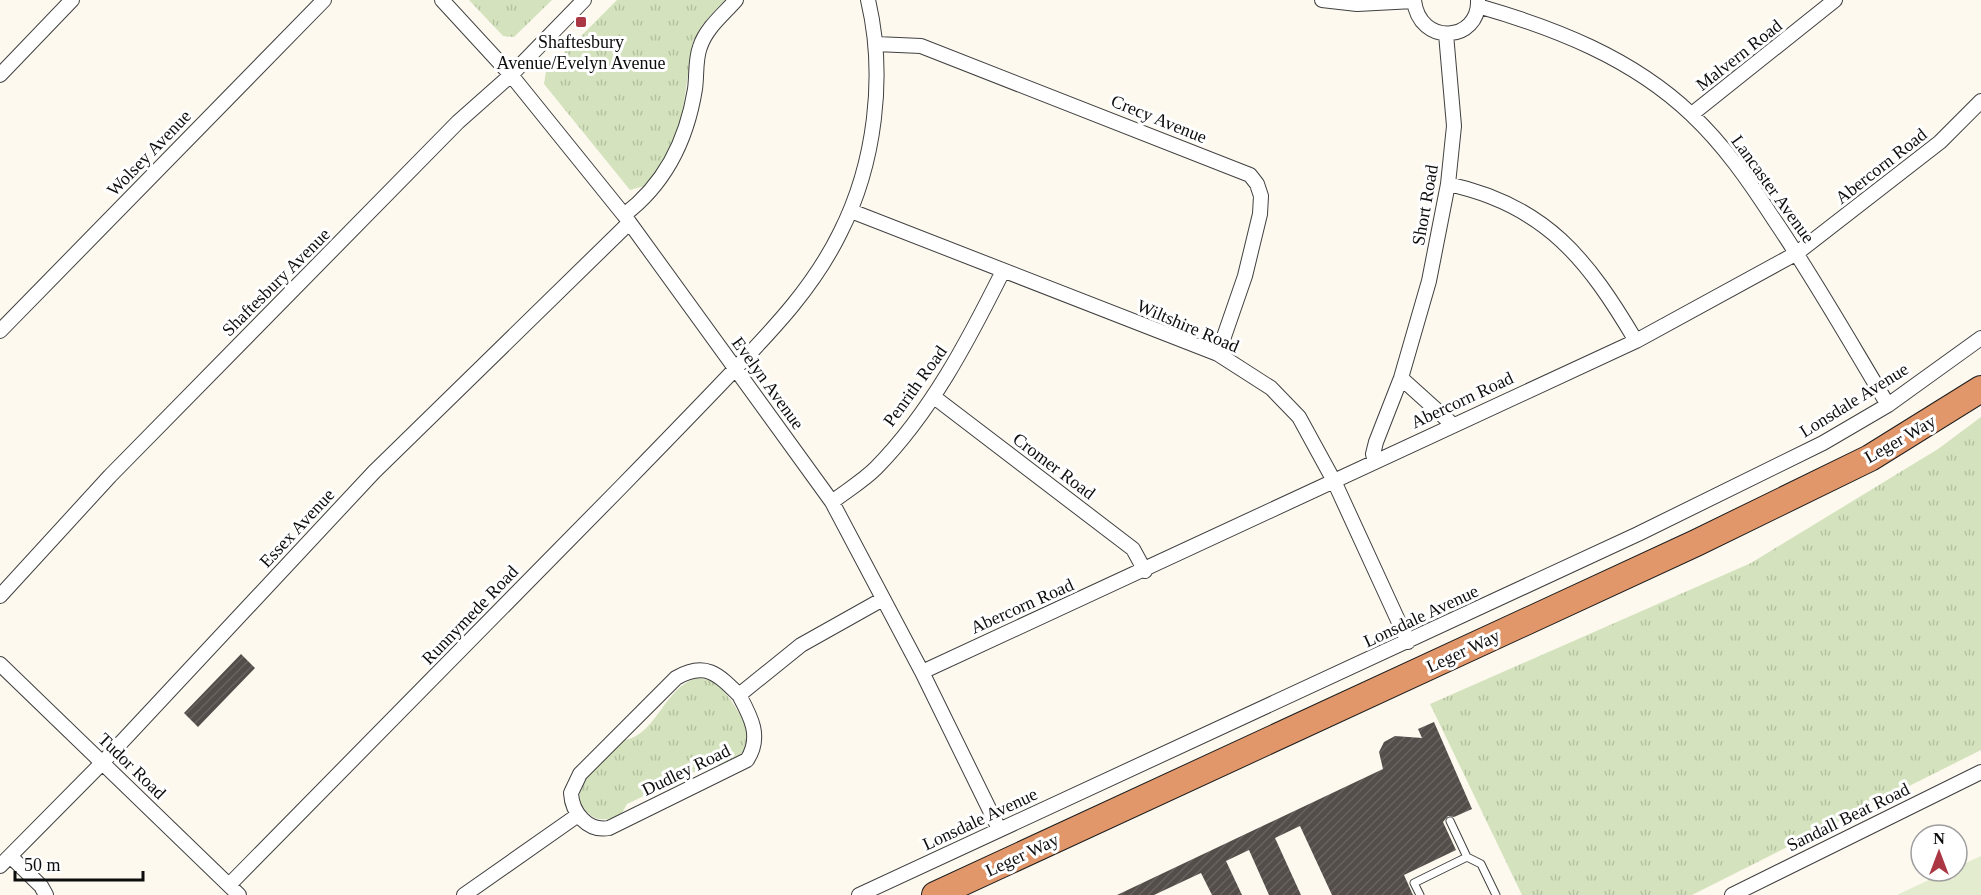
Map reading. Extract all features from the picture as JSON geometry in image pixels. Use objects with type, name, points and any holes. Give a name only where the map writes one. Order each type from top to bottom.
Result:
[{"type":"highway","name":"Leger Way","points":[[935,895],[1696,543],[1870,458],[1981,389]]},
{"type":"street","points":[[0,75],[72,0]]},
{"type":"street","name":"Wolsey Avenue","points":[[0,331],[324,0]]},
{"type":"street","name":"Evelyn Avenue","points":[[442,0],[511,75],[626,219],[832,502],[922,672],[999,829]]},
{"type":"street","name":"Shaftesbury Avenue","points":[[0,596],[110,476],[458,122],[511,75],[584,0]]},
{"type":"street","name":"Essex Avenue","points":[[5,861],[103,762],[374,472],[626,219],[648,194],[673,159],[691,111],[699,49],[708,30],[736,0]]},
{"type":"street","name":"Runnymede Road","points":[[234,890],[790,311],[819,272],[851,211],[864,166],[873,121],[876,44],[868,0]]},
{"type":"street","points":[[1322,0],[1357,4],[1414,1],[1417,15],[1423,25],[1435,32],[1446,34],[1468,25],[1478,3]]},
{"type":"street","name":"Malvern Road","points":[[1692,114],[1835,0]]},
{"type":"street","name":"Lancaster Avenue","points":[[1478,3],[1536,22],[1600,52],[1634,70],[1692,114],[1738,165],[1797,253],[1888,405]]},
{"type":"street","name":"Short Road","points":[[1376,462],[1373,454],[1376,442],[1401,378],[1429,280],[1448,184],[1454,126],[1446,34]]},
{"type":"street","name":"Crecy Avenue","points":[[876,44],[921,46],[1250,175],[1257,184],[1261,196],[1260,214],[1245,276],[1218,354]]},
{"type":"street","name":"Abercorn Road","points":[[922,672],[1145,571],[1452,424],[1636,341],[1797,253],[1931,149],[1981,101]]},
{"type":"street","points":[[1448,184],[1492,196],[1522,211],[1570,247],[1608,293],[1636,341]]},
{"type":"street","name":"Wiltshire Road","points":[[851,211],[1218,354],[1244,369],[1286,402],[1299,417],[1334,481],[1408,642]]},
{"type":"street","name":"Penrith Road","points":[[832,502],[875,469],[933,397],[970,339],[1003,271]]},
{"type":"street","name":"Lonsdale Avenue","points":[[859,895],[1628,539],[1802,453],[1888,405],[1981,338]]},
{"type":"street","points":[[1401,378],[1452,424]]},
{"type":"street","name":"Cromer Road","points":[[933,397],[1133,549],[1145,571]]},
{"type":"street","points":[[739,695],[801,645],[883,599]]},
{"type":"street","name":"Tudor Road","points":[[0,664],[234,890]]},
{"type":"street","name":"Dudley Road","points":[[706,670],[716,674],[739,695],[756,730],[755,744],[747,760],[609,828],[600,829],[592,826],[578,815],[574,808],[572,793],[580,774],[676,678],[687,672],[706,670]]},
{"type":"street","name":"Sandall Beat Road","points":[[1732,895],[1981,772]]},
{"type":"street","points":[[464,895],[578,815]]},
{"type":"street","points":[[5,861],[41,886],[46,895]]},
{"type":"lane","points":[[1450,820],[1467,857],[1481,864],[1496,895]]},
{"type":"lane","points":[[1420,895],[1414,883],[1467,857]]},
{"type":"green space","points":[[469,0],[552,0],[514,37],[503,36]]},
{"type":"green space","points":[[617,0],[725,0],[702,25],[693,42],[681,121],[674,142],[648,185],[630,190],[544,84],[546,71]]},
{"type":"green space","points":[[1981,417],[1981,750],[1692,895],[1522,895],[1430,704],[1751,563],[1938,449]]},
{"type":"green space","points":[[697,678],[709,680],[717,685],[736,707],[748,733],[747,745],[742,753],[722,766],[713,763],[627,804],[621,815],[607,819],[592,816],[579,800],[582,781],[625,740],[645,729],[677,690]]},
{"type":"green space","points":[[1981,856],[1981,895],[1897,895],[1922,883],[1969,883],[1969,862]]},
{"type":"building","points":[[241,654],[255,668],[198,727],[184,713]]},
{"type":"building","points":[[1434,722],[1472,809],[1454,817],[1448,816],[1443,822],[1456,850],[1404,875],[1413,895],[1332,895],[1300,826],[1275,838],[1301,895],[1269,895],[1249,850],[1226,861],[1242,895],[1212,895],[1201,873],[1154,895],[1117,895],[1383,769],[1379,752],[1384,742],[1395,736],[1422,738],[1418,729]]},
{"type":"place","name":"Shaftesbury Avenue/Evelyn Avenue","points":[[581,22]]}]
